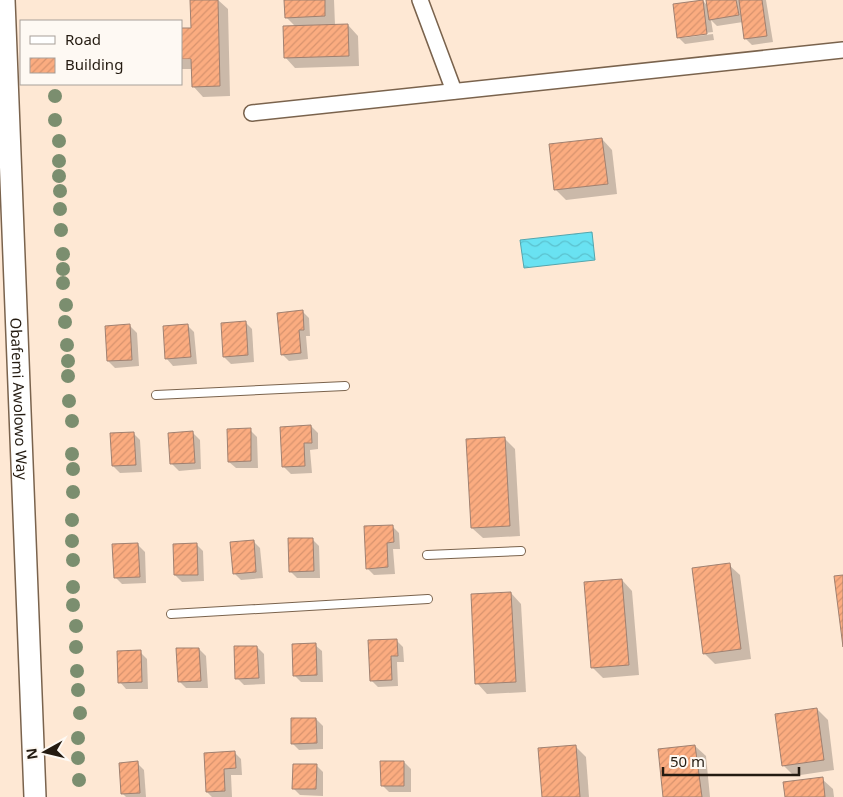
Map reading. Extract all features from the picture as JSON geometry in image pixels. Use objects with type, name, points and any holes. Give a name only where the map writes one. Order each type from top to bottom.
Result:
[{"type":"main road","name":"Obafemi Awolowo Way","points":[[4,0],[35,797]]},
{"type":"street","points":[[420,0],[454,91]]},
{"type":"street","points":[[252,112],[843,50]]},
{"type":"lane","points":[[156,395],[345,386]]},
{"type":"lane","points":[[427,555],[520,551]]},
{"type":"lane","points":[[171,614],[428,599]]},
{"type":"water","points":[[592,232],[595,260],[524,268],[520,240]]},
{"type":"building","points":[[190,0],[218,0],[220,86],[192,87],[191,59],[182,59],[182,28],[191,28]]},
{"type":"building","points":[[284,0],[325,0],[325,16],[285,18]]},
{"type":"building","points":[[703,0],[707,34],[677,38],[673,4]]},
{"type":"building","points":[[706,0],[736,0],[739,15],[709,20]]},
{"type":"building","points":[[739,0],[762,0],[767,36],[744,39]]},
{"type":"building","points":[[348,24],[349,56],[284,58],[283,26]]},
{"type":"building","points":[[602,138],[608,184],[554,190],[549,144]]},
{"type":"building","points":[[303,310],[304,330],[299,330],[301,353],[281,355],[277,313]]},
{"type":"building","points":[[246,321],[248,355],[223,357],[221,323]]},
{"type":"building","points":[[130,324],[132,360],[107,361],[105,326]]},
{"type":"building","points":[[188,324],[191,357],[165,359],[163,326]]},
{"type":"building","points":[[311,425],[312,443],[304,443],[305,466],[282,467],[280,427]]},
{"type":"building","points":[[251,428],[251,461],[228,462],[227,429]]},
{"type":"building","points":[[193,431],[195,463],[170,464],[168,433]]},
{"type":"building","points":[[134,432],[136,465],[112,466],[110,433]]},
{"type":"building","points":[[505,437],[510,526],[471,528],[466,439]]},
{"type":"building","points":[[393,525],[394,542],[387,543],[388,567],[366,569],[364,526]]},
{"type":"building","points":[[288,538],[313,538],[314,571],[289,572]]},
{"type":"building","points":[[254,540],[256,572],[233,574],[230,542]]},
{"type":"building","points":[[138,543],[140,577],[114,578],[112,544]]},
{"type":"building","points":[[197,543],[198,575],[174,575],[173,544]]},
{"type":"building","points":[[730,563],[741,649],[703,654],[692,568]]},
{"type":"building","points":[[843,575],[843,647],[834,576]]},
{"type":"building","points":[[622,579],[629,665],[591,668],[584,582]]},
{"type":"building","points":[[511,592],[516,682],[475,684],[471,594]]},
{"type":"building","points":[[397,639],[398,656],[391,656],[392,680],[370,681],[368,640]]},
{"type":"building","points":[[316,643],[317,675],[293,676],[292,644]]},
{"type":"building","points":[[234,646],[257,646],[259,678],[235,679]]},
{"type":"building","points":[[176,648],[199,648],[201,681],[178,682]]},
{"type":"building","points":[[141,650],[142,682],[118,683],[117,651]]},
{"type":"building","points":[[817,708],[824,760],[782,766],[775,714]]},
{"type":"building","points":[[291,718],[316,718],[317,743],[291,744]]},
{"type":"building","points":[[576,745],[580,797],[542,797],[538,748]]},
{"type":"building","points":[[695,745],[702,797],[663,797],[658,749]]},
{"type":"building","points":[[235,751],[236,768],[224,769],[225,791],[206,792],[204,753]]},
{"type":"building","points":[[138,761],[140,793],[121,794],[119,763]]},
{"type":"building","points":[[380,761],[404,761],[404,786],[381,786]]},
{"type":"building","points":[[293,764],[317,764],[316,789],[292,789]]},
{"type":"building","points":[[823,777],[825,797],[785,797],[783,782]]}]
